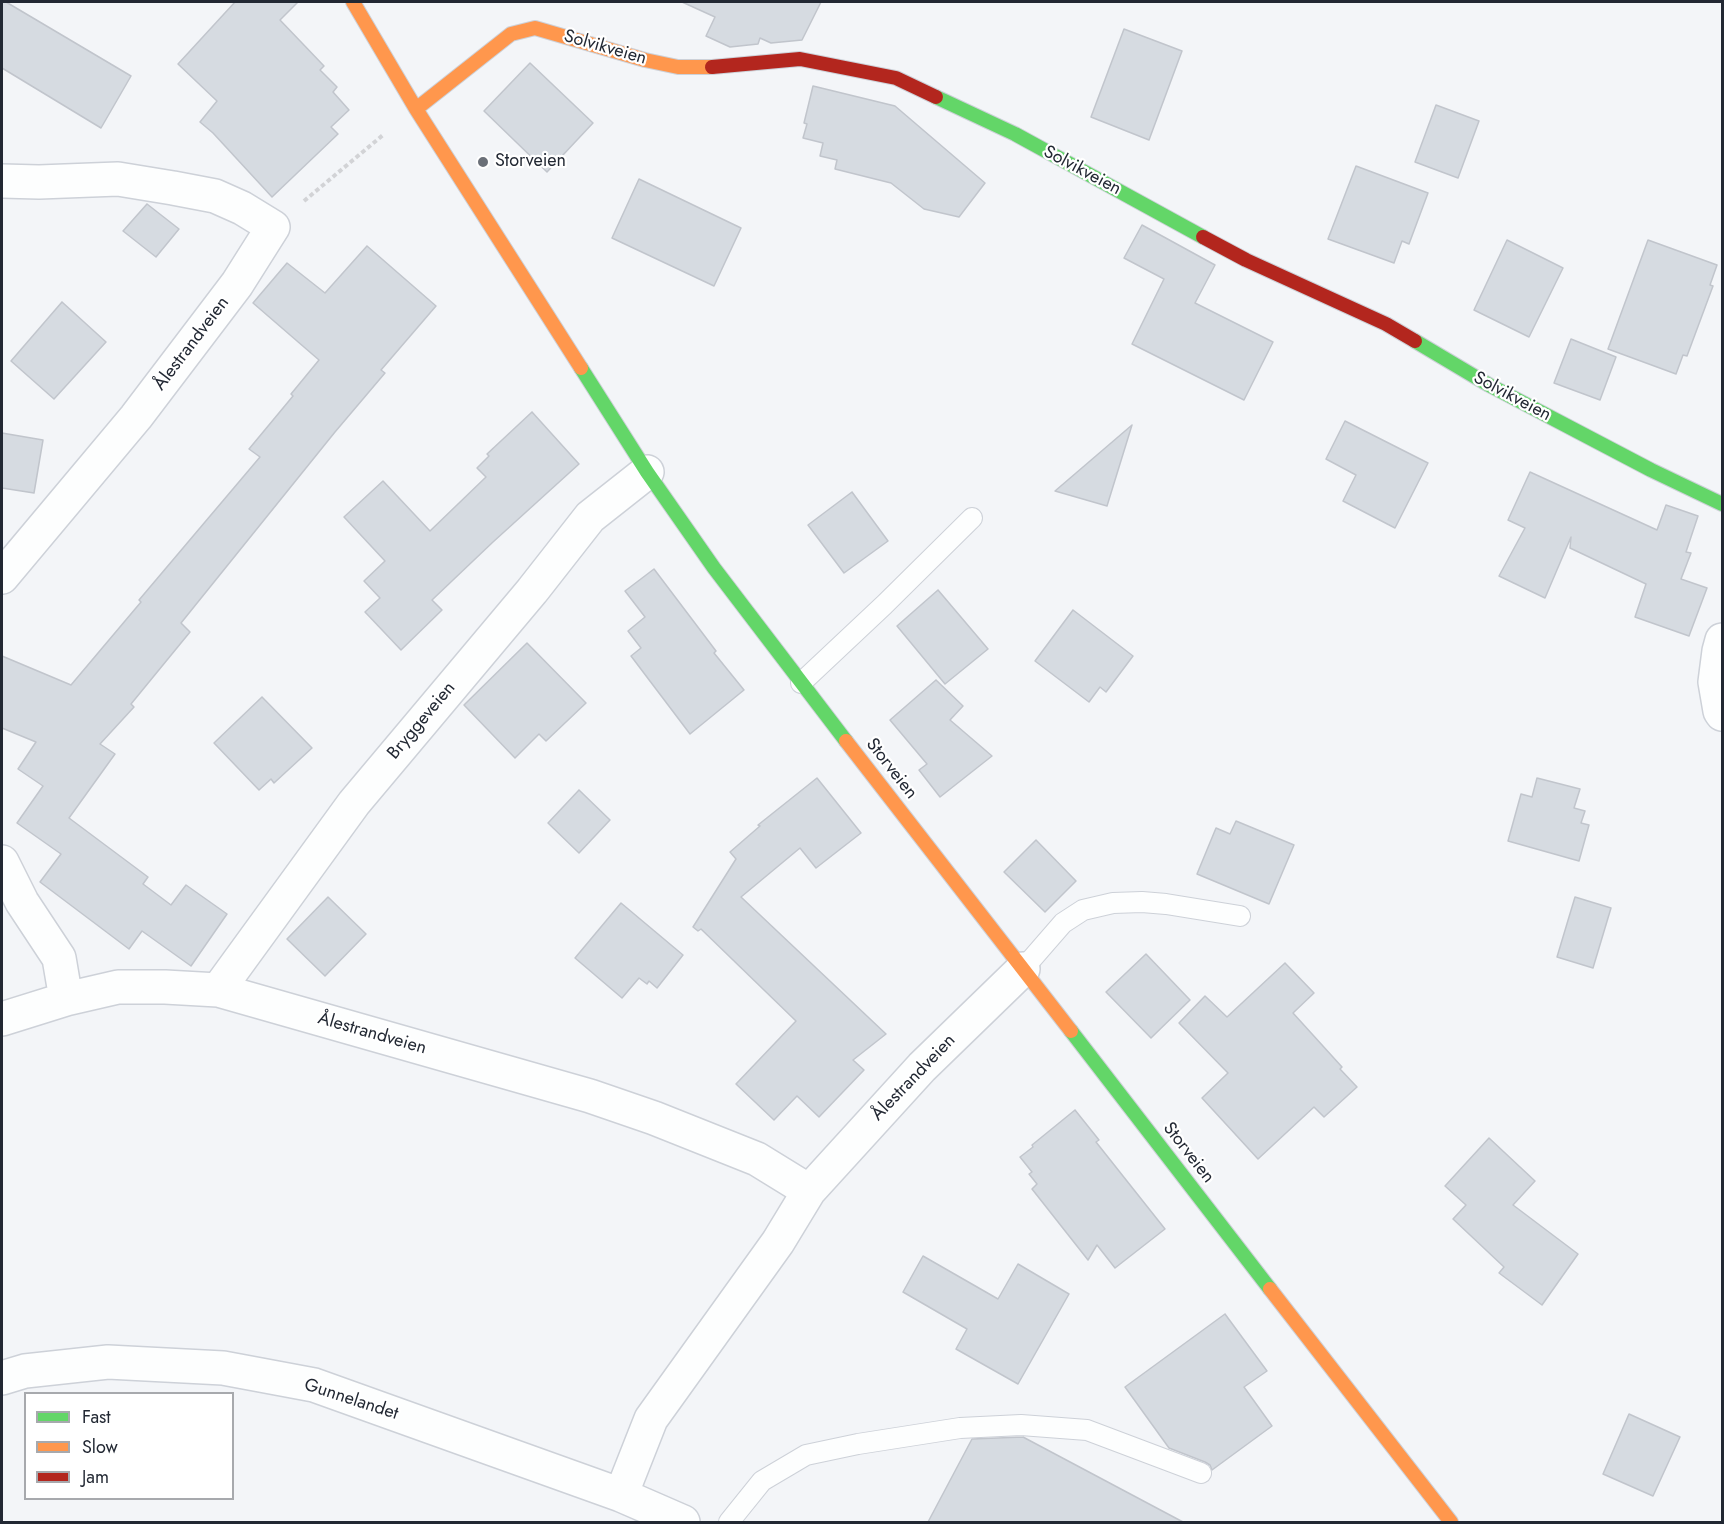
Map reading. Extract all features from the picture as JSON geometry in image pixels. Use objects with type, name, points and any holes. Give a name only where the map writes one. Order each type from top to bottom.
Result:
[{"type":"main road","name":"Storveien","points":[[353,2],[416,109],[647,472],[714,568],[1451,1522]]},
{"type":"main road","name":"Solvikveien","points":[[416,109],[511,34],[534,28],[645,60],[678,66],[719,67],[800,59],[896,78],[1015,135],[1246,260],[1386,324],[1489,385],[1722,504]]},
{"type":"street","points":[[2,181],[118,179],[173,188],[215,196],[273,226]]},
{"type":"street","name":"Ålestrandveien","points":[[2,577],[136,417],[237,284],[273,226]]},
{"type":"street","name":"Bryggeveien","points":[[218,990],[354,802],[532,591],[590,517],[647,472]]},
{"type":"street","points":[[1722,640],[1715,682],[1722,714]]},
{"type":"street","points":[[2,862],[22,902],[59,958],[66,999]]},
{"type":"street","name":"Ålestrandveien","points":[[621,1495],[651,1419],[778,1242],[810,1191],[922,1067],[1023,969]]},
{"type":"street","name":"Ålestrandveien","points":[[2,1019],[66,999],[118,987],[218,990],[601,1099],[757,1159],[810,1191]]},
{"type":"street","name":"Gunnelandet","points":[[2,1377],[25,1371],[108,1362],[223,1368],[314,1385],[621,1495],[683,1522]]},
{"type":"lane","points":[[801,682],[972,518]]},
{"type":"lane","points":[[1023,969],[1063,923],[1083,910],[1113,903],[1142,902],[1240,916]]},
{"type":"lane","points":[[729,1522],[762,1481],[806,1455],[858,1444],[960,1428],[1021,1425],[1087,1430],[1201,1473]]},
{"type":"path","points":[[273,226],[386,132]]},
{"type":"building","points":[[2,2],[6,2],[131,76],[101,128],[2,68]]},
{"type":"building","points":[[235,2],[298,2],[280,20],[324,66],[320,70],[337,87],[333,92],[349,110],[331,127],[338,134],[272,197],[200,122],[217,101],[178,64]]},
{"type":"building","points":[[682,2],[821,2],[802,40],[771,43],[760,38],[758,44],[730,47],[706,36],[715,17]]},
{"type":"building","points":[[1124,29],[1182,51],[1149,140],[1091,117]]},
{"type":"building","points":[[530,63],[593,123],[547,172],[484,111]]},
{"type":"building","points":[[813,86],[895,106],[985,183],[959,217],[924,209],[891,183],[835,169],[837,160],[820,156],[823,143],[803,138],[807,124],[804,123]]},
{"type":"building","points":[[1436,105],[1479,121],[1458,178],[1415,162]]},
{"type":"building","points":[[1356,166],[1428,193],[1409,244],[1402,241],[1394,263],[1328,239]]},
{"type":"building","points":[[639,179],[741,228],[714,286],[612,238]]},
{"type":"building","points":[[147,204],[179,229],[156,257],[123,231]]},
{"type":"building","points":[[1142,225],[1215,265],[1195,303],[1273,342],[1244,400],[1132,344],[1164,279],[1124,258]]},
{"type":"building","points":[[1507,240],[1563,268],[1529,337],[1474,310]]},
{"type":"building","points":[[1648,240],[1717,265],[1710,285],[1713,286],[1687,356],[1683,355],[1676,374],[1608,349]]},
{"type":"building","points":[[367,246],[436,306],[381,370],[385,373],[181,623],[190,632],[131,704],[134,707],[100,744],[115,754],[69,818],[148,877],[143,884],[171,905],[186,885],[227,914],[191,966],[142,931],[129,949],[40,882],[61,854],[17,823],[43,786],[18,769],[36,742],[2,728],[2,656],[71,685],[141,602],[139,600],[260,457],[249,449],[293,396],[291,394],[319,360],[253,303],[287,263],[325,293]]},
{"type":"building","points":[[62,302],[106,342],[54,399],[11,361]]},
{"type":"building","points":[[1571,339],[1616,357],[1600,400],[1554,383]]},
{"type":"building","points":[[532,412],[579,464],[432,600],[442,610],[401,650],[365,612],[380,598],[364,581],[385,561],[344,517],[383,481],[430,531],[486,477],[477,468],[489,456],[487,454]]},
{"type":"building","points":[[1345,421],[1428,463],[1395,528],[1343,501],[1356,475],[1326,459]]},
{"type":"building","points":[[1132,425],[1107,506],[1055,491]]},
{"type":"building","points":[[2,433],[43,440],[34,493],[2,488]]},
{"type":"building","points":[[1530,472],[1657,530],[1666,505],[1698,516],[1686,552],[1691,553],[1681,579],[1707,588],[1689,636],[1635,617],[1646,584],[1570,548],[1571,537],[1545,598],[1499,576],[1525,528],[1508,520]]},
{"type":"building","points":[[852,492],[888,541],[844,573],[808,525]]},
{"type":"building","points":[[654,569],[716,651],[714,653],[744,690],[690,734],[631,656],[641,648],[628,631],[645,617],[625,591]]},
{"type":"building","points":[[938,590],[988,649],[945,684],[897,626]]},
{"type":"building","points":[[1073,610],[1133,656],[1106,692],[1100,687],[1089,702],[1035,661]]},
{"type":"building","points":[[527,643],[586,703],[546,741],[539,734],[515,758],[464,705]]},
{"type":"building","points":[[936,680],[963,706],[950,720],[992,756],[940,797],[919,770],[927,764],[890,720]]},
{"type":"building","points":[[262,697],[312,748],[274,783],[271,779],[259,790],[214,743]]},
{"type":"building","points":[[817,778],[861,833],[816,868],[800,848],[741,897],[886,1034],[853,1060],[864,1070],[819,1117],[797,1096],[774,1120],[736,1084],[796,1021],[701,929],[698,931],[693,927],[736,859],[730,852],[760,826],[758,825]]},
{"type":"building","points":[[1537,778],[1580,789],[1574,808],[1585,811],[1581,823],[1589,825],[1579,861],[1508,841],[1521,794],[1532,797]]},
{"type":"building","points":[[579,790],[610,820],[579,853],[548,823]]},
{"type":"building","points":[[1236,821],[1294,845],[1269,904],[1197,874],[1216,828],[1230,834]]},
{"type":"building","points":[[1036,840],[1076,881],[1045,912],[1004,872]]},
{"type":"building","points":[[328,897],[366,934],[325,976],[287,939]]},
{"type":"building","points":[[1575,897],[1611,908],[1593,968],[1557,957]]},
{"type":"building","points":[[621,903],[683,955],[657,988],[649,981],[647,984],[639,978],[622,998],[575,958]]},
{"type":"building","points":[[1146,954],[1190,1000],[1151,1038],[1106,992]]},
{"type":"building","points":[[1285,963],[1314,993],[1293,1013],[1357,1087],[1324,1117],[1314,1107],[1258,1159],[1202,1098],[1228,1073],[1179,1023],[1205,996],[1227,1017]]},
{"type":"building","points":[[1075,1110],[1099,1140],[1096,1142],[1165,1229],[1115,1268],[1097,1245],[1088,1260],[1032,1189],[1037,1184],[1029,1174],[1032,1172],[1020,1157]]},
{"type":"building","points":[[1489,1138],[1535,1181],[1513,1205],[1578,1254],[1542,1305],[1499,1273],[1504,1267],[1453,1219],[1466,1205],[1445,1186]]},
{"type":"building","points":[[923,1256],[998,1299],[1018,1264],[1069,1294],[1018,1384],[956,1349],[967,1329],[903,1292]]},
{"type":"building","points":[[1225,1314],[1267,1371],[1244,1387],[1272,1426],[1212,1470],[1205,1462],[1169,1448],[1125,1387]]},
{"type":"building","points":[[1629,1414],[1680,1437],[1653,1496],[1603,1474]]},
{"type":"building","points":[[1023,1437],[1183,1522],[928,1522],[972,1439]]},
{"type":"traffic: fast","points":[[936,97],[1015,134],[1203,237]]},
{"type":"traffic: fast","points":[[1415,341],[1489,385],[1651,470],[1722,504]]},
{"type":"traffic: fast","points":[[581,368],[647,472],[714,568],[846,741]]},
{"type":"traffic: fast","points":[[1071,1031],[1270,1289]]},
{"type":"traffic: slow","points":[[353,2],[416,109],[581,368]]},
{"type":"traffic: slow","points":[[416,109],[511,34],[535,28],[645,60],[678,67],[712,67]]},
{"type":"traffic: slow","points":[[846,741],[1071,1031]]},
{"type":"traffic: slow","points":[[1270,1289],[1451,1522]]},
{"type":"traffic: jam","points":[[712,67],[800,59],[896,78],[936,97]]},
{"type":"traffic: jam","points":[[1203,237],[1246,260],[1386,324],[1415,341]]},
{"type":"place","name":"Storveien","points":[[483,162]]}]
